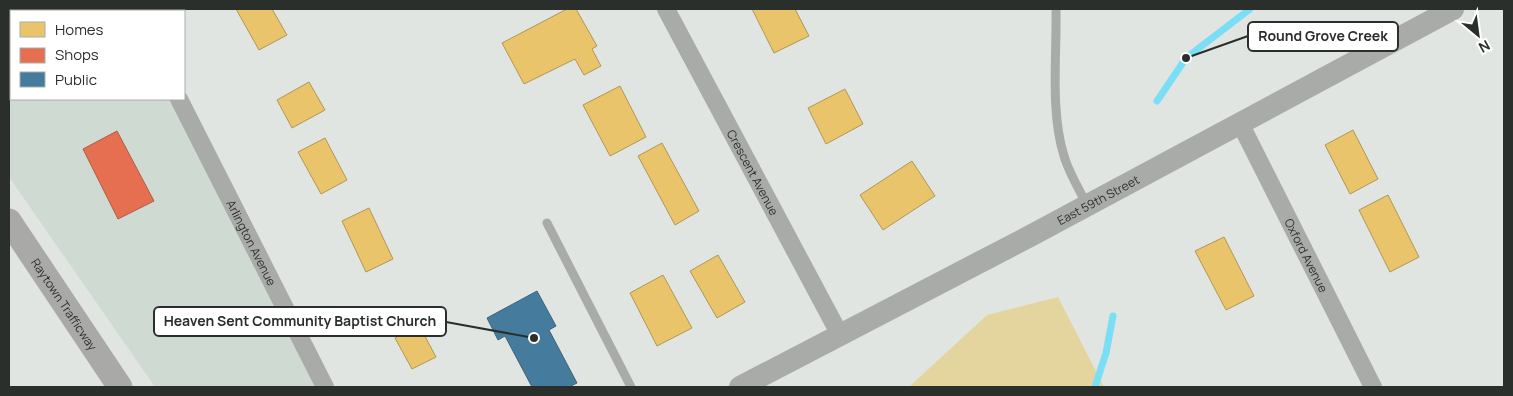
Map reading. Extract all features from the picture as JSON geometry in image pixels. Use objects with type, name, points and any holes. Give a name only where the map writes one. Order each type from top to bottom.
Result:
[{"type":"main road","name":"Raytown Trafficway","points":[[9,221],[120,387]]},
{"type":"street","name":"Crescent Avenue","points":[[666,9],[840,335]]},
{"type":"street","name":"East 59th Street","points":[[740,387],[1087,205],[1453,9]]},
{"type":"street","name":"Arlington Avenue","points":[[180,100],[325,387]]},
{"type":"street","name":"Oxford Avenue","points":[[1240,123],[1373,387]]},
{"type":"lane","points":[[1056,9],[1057,115],[1059,130],[1064,155],[1071,174],[1087,205]]},
{"type":"lane","points":[[547,222],[631,387]]},
{"type":"shaded area","points":[[9,9],[129,9],[10,10],[10,100],[174,100],[316,387],[155,387],[9,177]]},
{"type":"shaded area","points":[[1058,297],[1104,387],[909,387],[987,315]]},
{"type":"building: Homes","points":[[236,9],[272,9],[287,35],[259,50]]},
{"type":"building: Homes","points":[[567,9],[576,9],[597,46],[592,49],[601,66],[584,75],[575,59],[524,84],[502,43]]},
{"type":"building: Homes","points":[[752,9],[795,9],[809,36],[774,53]]},
{"type":"building: Homes","points":[[309,82],[325,110],[292,128],[277,100]]},
{"type":"building: Homes","points":[[620,86],[646,137],[610,156],[583,105]]},
{"type":"building: Homes","points":[[845,89],[863,124],[826,144],[808,108]]},
{"type":"building: Homes","points":[[1353,130],[1378,179],[1350,194],[1325,145]]},
{"type":"building: Homes","points":[[325,138],[347,180],[321,194],[298,152]]},
{"type":"building: Homes","points":[[662,143],[699,211],[675,225],[638,156]]},
{"type":"building: Homes","points":[[912,161],[935,196],[883,230],[860,195]]},
{"type":"building: Homes","points":[[1388,195],[1419,257],[1390,272],[1359,210]]},
{"type":"building: Homes","points":[[369,208],[393,259],[366,272],[342,221]]},
{"type":"building: Homes","points":[[1224,237],[1254,296],[1226,310],[1195,251]]},
{"type":"building: Homes","points":[[718,255],[745,302],[717,318],[690,271]]},
{"type":"building: Homes","points":[[663,275],[692,328],[657,346],[630,293]]},
{"type":"building: Homes","points":[[419,325],[436,357],[412,369],[395,338]]},
{"type":"building: Shops","points":[[117,131],[154,201],[118,219],[83,149]]},
{"type":"building: Public","points":[[537,291],[556,326],[549,330],[577,383],[569,387],[532,387],[505,336],[498,340],[487,318]]},
{"type":"waterway","points":[[1157,101],[1186,58],[1250,9]]},
{"type":"waterway","points":[[1095,387],[1106,353],[1113,316]]},
{"type":"place","name":"Round Grove Creek","points":[[1186,58]]},
{"type":"place","name":"Heaven Sent Community Baptist Church","points":[[534,338]]}]
